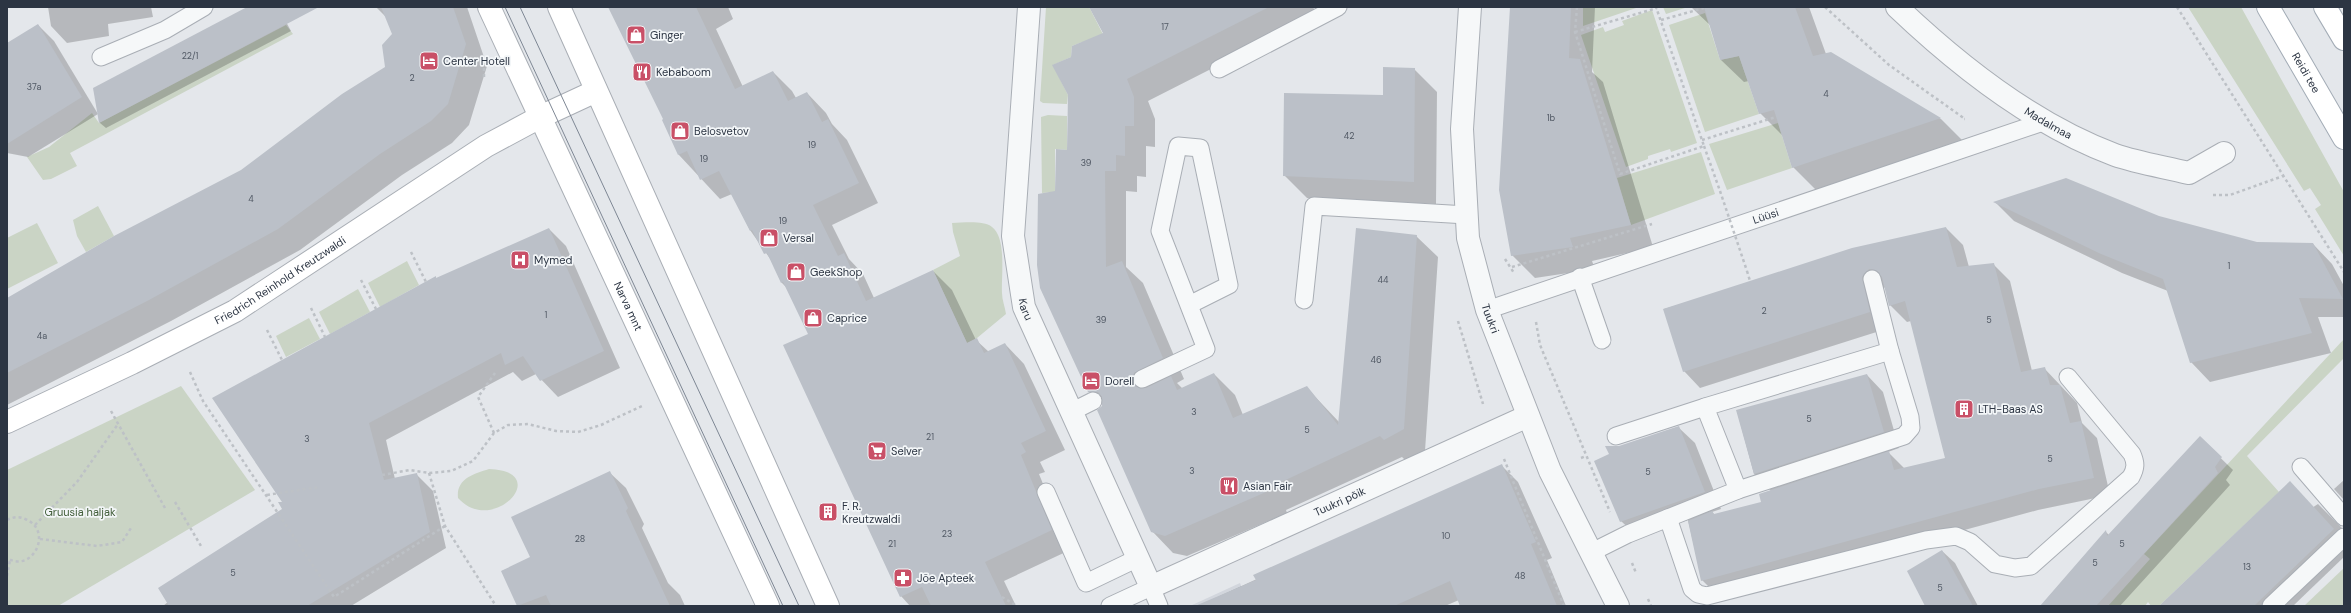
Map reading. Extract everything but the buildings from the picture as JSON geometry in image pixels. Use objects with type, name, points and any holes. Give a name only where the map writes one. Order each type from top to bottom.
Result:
[{"type":"main road","name":"Narva mnt","points":[[489,7],[540,117],[571,179],[768,606]]},
{"type":"main road","points":[[559,7],[828,606]]},
{"type":"main road","name":"Reidi tee","points":[[2268,7],[2344,138]]},
{"type":"main road","points":[[2325,7],[2344,39]]},
{"type":"main road","name":"Friedrich Reinhold Kreutzwaldi","points":[[7,422],[132,363],[235,311],[420,187],[486,146],[540,117],[596,91]]},
{"type":"street","name":"Karu","points":[[1029,7],[1013,236],[1024,307],[1155,597]]},
{"type":"street","name":"Tuukri","points":[[1470,7],[1462,129],[1468,238],[1487,310],[1550,471],[1618,606]]},
{"type":"street","name":"Madalmaa","points":[[1897,7],[1942,49],[2043,122],[2115,155],[2189,173]]},
{"type":"street","points":[[2189,173],[2224,153]]},
{"type":"street","name":"Tuukri põik","points":[[1155,597],[1528,416]]},
{"type":"lane","points":[[101,57],[165,30],[204,7]]},
{"type":"lane","points":[[1219,69],[1338,7]]},
{"type":"lane","name":"Lüüsi","points":[[1487,310],[1580,277],[2043,122]]},
{"type":"lane","points":[[1142,379],[1206,349],[1160,231],[1178,146],[1200,148],[1229,285],[1189,305]]},
{"type":"lane","points":[[1304,300],[1314,206],[1467,215]]},
{"type":"lane","points":[[1580,277],[1602,340]]},
{"type":"lane","points":[[1592,552],[1668,518],[1738,490],[1904,436],[1911,428],[1910,417],[1890,352],[1872,279]]},
{"type":"lane","points":[[1616,436],[1705,407],[1890,352]]},
{"type":"lane","points":[[1668,518],[1692,589],[1698,594],[1707,596],[1926,540],[1956,536],[1970,542],[1995,564],[2015,568],[2031,566],[2131,477],[2135,470],[2136,462],[2132,454],[2068,377]]},
{"type":"lane","points":[[1071,412],[1093,401]]},
{"type":"lane","points":[[1705,407],[1738,490]]},
{"type":"lane","points":[[2301,467],[2344,517]]},
{"type":"lane","points":[[1046,492],[1086,583],[1138,558]]},
{"type":"lane","points":[[2271,606],[2344,537]]},
{"type":"lane","points":[[1110,606],[1155,597]]},
{"type":"path","points":[[1576,7],[1575,32],[1620,174],[1704,146]]},
{"type":"path","points":[[1825,7],[1889,65],[1965,119],[1958,121]]},
{"type":"path","points":[[2176,7],[2344,272]]},
{"type":"path","points":[[1575,32],[1656,8],[1750,281]]},
{"type":"path","points":[[1661,20],[1704,8]]},
{"type":"path","points":[[1702,140],[1776,117]]},
{"type":"path","points":[[2189,173],[2189,191],[2208,195],[2230,194],[2283,176]]},
{"type":"path","points":[[1716,202],[1724,199]]},
{"type":"path","points":[[1512,267],[1656,222]]},
{"type":"path","points":[[411,252],[426,282]]},
{"type":"path","points":[[1503,257],[1512,267],[1515,276]]},
{"type":"path","points":[[362,280],[376,309]]},
{"type":"path","points":[[311,308],[325,337]]},
{"type":"path","points":[[1536,321],[1540,345],[1640,580]]},
{"type":"path","points":[[267,330],[282,360]]},
{"type":"path","points":[[190,372],[204,401],[334,597],[445,526]]},
{"type":"path","points":[[494,433],[478,397],[495,372]]},
{"type":"path","points":[[382,475],[410,470],[428,473],[451,471],[473,461],[494,433],[508,425],[528,424],[556,431],[578,432],[601,425],[645,404]]},
{"type":"path","points":[[111,411],[165,508]]},
{"type":"path","points":[[35,525],[77,482],[118,424]]},
{"type":"path","points":[[1492,433],[1516,484],[1564,606]]},
{"type":"path","points":[[1581,458],[1586,456]]},
{"type":"path","points":[[428,473],[445,526],[496,606]]},
{"type":"path","points":[[267,494],[319,487]]},
{"type":"path","points":[[175,502],[201,546]]},
{"type":"path","points":[[7,520],[16,517],[23,518],[35,525],[40,539],[39,546],[30,557],[24,561],[8,559],[7,576]]},
{"type":"path","points":[[40,539],[97,546],[122,542],[131,528]]},
{"type":"path","points":[[1646,594],[1651,606]]},
{"type":"path","points":[[1002,597],[1017,606]]},
{"type":"shaded area","points":[[1240,583],[1249,606],[1190,606]]},
{"type":"green space","points":[[1046,7],[1089,7],[1109,46],[1082,42],[1072,46],[1071,57],[1053,65],[1068,95],[1067,104],[1043,103],[1040,101]]},
{"type":"green space","points":[[1583,7],[1639,7],[1583,26]]},
{"type":"green space","points":[[1663,7],[1688,7],[1666,14]]},
{"type":"green space","points":[[2188,7],[2241,7],[2344,192],[2344,256],[2315,209],[2321,205],[2310,188],[2304,191]]},
{"type":"green space","points":[[1652,10],[1697,143],[1671,152],[1670,149],[1648,156],[1648,159],[1626,167],[1581,35],[1603,27],[1605,32],[1624,25],[1622,21]]},
{"type":"green space","points":[[1705,13],[1720,60],[1739,56],[1759,114],[1705,132],[1669,25]]},
{"type":"green space","points":[[286,25],[293,34],[70,153],[77,166],[51,179],[43,180],[27,157],[49,147],[92,113],[99,123]]},
{"type":"green space","points":[[1048,115],[1067,116],[1067,150],[1055,149],[1055,192],[1042,193],[1041,117]]},
{"type":"green space","points":[[1778,123],[1792,168],[1727,190],[1709,144]]},
{"type":"green space","points":[[1701,152],[1715,194],[1631,225],[1617,178]]},
{"type":"green space","points":[[98,206],[114,236],[86,252],[77,236],[73,220]]},
{"type":"green space","points":[[37,223],[58,263],[7,289],[7,238]]},
{"type":"green space","points":[[952,223],[984,223],[992,227],[997,232],[1001,248],[1002,296],[1006,314],[977,338],[967,343],[933,270],[960,256]]},
{"type":"green space","points":[[407,261],[419,285],[380,307],[368,283]]},
{"type":"green space","points":[[358,289],[370,312],[330,334],[319,312]]},
{"type":"green space","points":[[309,318],[320,339],[286,357],[276,336]]},
{"type":"green space","points":[[2344,339],[2344,358],[2247,456],[2279,492],[2159,606],[2151,606],[2148,602],[2145,606],[2108,606],[2150,559],[2144,554]]},
{"type":"green space","name":"Gruusia haljak","points":[[181,386],[255,490],[58,606],[7,606],[7,470]]},
{"type":"green space","points":[[489,469],[508,472],[516,480],[517,489],[511,499],[500,506],[487,510],[472,508],[458,498],[460,486],[472,475]]},
{"type":"green space","points":[[2344,568],[2344,606],[2304,606]]},
{"type":"tram line","points":[[505,7],[783,606]]},
{"type":"tram line","points":[[520,7],[799,606]]},
{"type":"place","name":"Ginger","points":[[636,35]]},
{"type":"place","name":"Center Hotell","points":[[429,61]]},
{"type":"place","name":"Kebaboom","points":[[642,72]]},
{"type":"place","name":"Belosvetov","points":[[680,131]]},
{"type":"place","name":"Versal","points":[[769,238]]},
{"type":"place","name":"Mymed","points":[[520,260]]},
{"type":"place","name":"GeekShop","points":[[796,272]]},
{"type":"place","name":"Caprice","points":[[813,318]]},
{"type":"place","name":"Dorell","points":[[1091,381]]},
{"type":"place","name":"LTH-Baas AS","points":[[1964,409]]},
{"type":"place","name":"Selver","points":[[877,451]]},
{"type":"place","name":"Asian Fair","points":[[1229,486]]},
{"type":"place","name":"F. R. Kreutzwaldi","points":[[828,512]]},
{"type":"place","name":"Jõe Apteek","points":[[903,578]]}]
